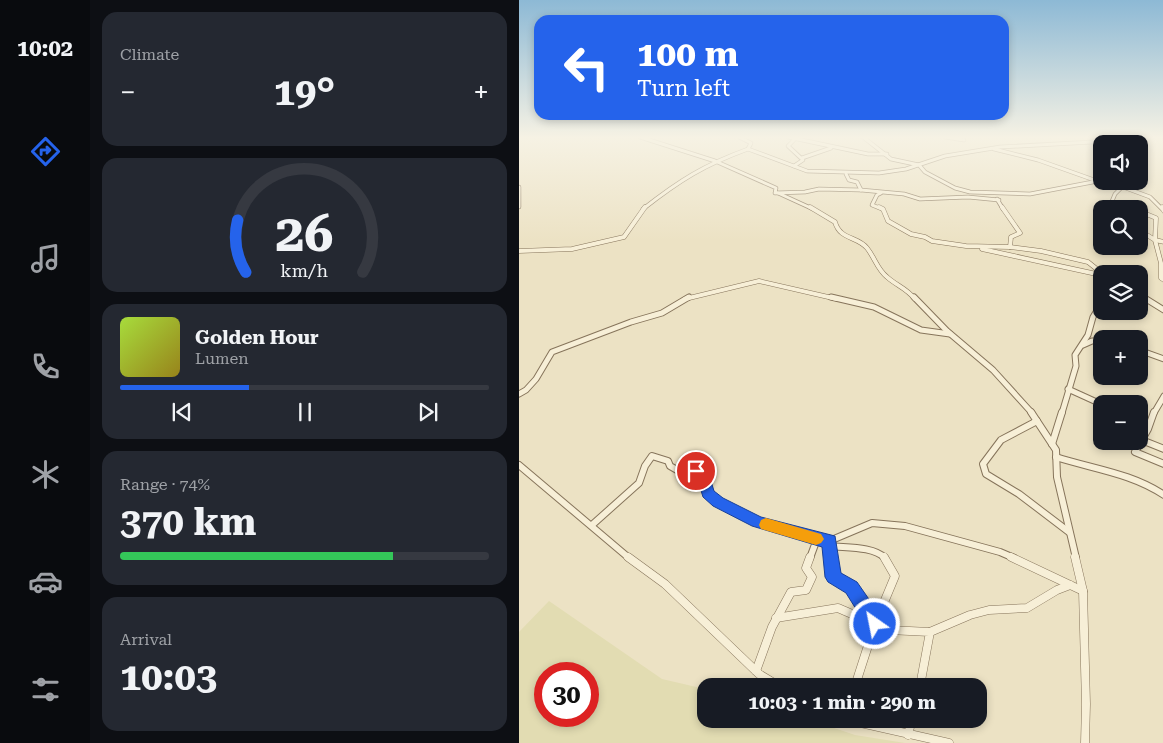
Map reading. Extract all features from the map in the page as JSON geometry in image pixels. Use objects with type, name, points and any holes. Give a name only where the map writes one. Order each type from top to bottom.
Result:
[{"type":"street","points":[[519,250],[535,252],[588,246],[624,237],[646,206],[679,181],[696,172]]},
{"type":"street","points":[[740,172],[776,188],[775,193],[822,213],[835,222],[837,230],[842,234],[866,247],[879,268],[888,278],[907,288],[919,304],[993,370],[1031,412],[1056,450],[1057,477],[1083,591],[1086,704],[1085,743]]},
{"type":"street","points":[[816,172],[845,174],[890,172]]},
{"type":"street","points":[[927,172],[955,188],[970,192],[1030,194],[1093,182]]},
{"type":"street","points":[[1071,172],[1093,179]]},
{"type":"street","points":[[845,174],[849,180],[857,182],[861,190]]},
{"type":"street","points":[[519,187],[519,207]]},
{"type":"street","points":[[778,193],[819,190],[861,190],[904,194],[920,199],[968,196],[999,200]]},
{"type":"street","points":[[1132,190],[1150,197],[1160,204],[1163,212],[1154,216],[1148,214]]},
{"type":"street","points":[[881,193],[877,195],[876,202],[872,205],[883,209],[888,221],[899,228],[932,241],[971,246],[1093,273]]},
{"type":"street","points":[[992,193],[999,200],[1012,224],[1020,233],[1011,237],[1010,247]]},
{"type":"street","points":[[1148,215],[1157,220],[1154,234],[1161,263],[1161,278],[1163,280]]},
{"type":"street","points":[[1148,236],[1163,247]]},
{"type":"street","points":[[1155,241],[1163,242]]},
{"type":"street","points":[[971,246],[1010,247],[1041,251],[1088,262],[1093,267]]},
{"type":"street","points":[[519,394],[526,390],[536,379],[552,352],[631,322],[662,313],[686,298],[759,282],[874,307],[921,330],[951,334]]},
{"type":"street","points":[[1148,301],[1163,310]]},
{"type":"street","points":[[1052,444],[1076,366],[1075,355],[1088,335],[1093,317]]},
{"type":"street","points":[[1082,346],[1093,341]]},
{"type":"street","points":[[1148,353],[1163,359]]},
{"type":"street","points":[[1068,389],[1093,399]]},
{"type":"street","points":[[1148,429],[1151,417],[1163,396]]},
{"type":"street","points":[[1037,420],[1001,440],[983,464],[986,474],[1009,486],[1038,506],[1069,532]]},
{"type":"street","points":[[1148,443],[1163,449]]},
{"type":"street","points":[[1136,450],[1135,452],[1163,464]]},
{"type":"street","points":[[592,525],[639,483],[645,466],[652,456],[668,462],[670,466],[677,470],[690,463],[705,482],[708,494],[718,502],[757,522],[829,543],[879,553],[889,563],[890,570],[895,576],[875,624],[858,678]]},
{"type":"street","points":[[1056,457],[1146,483],[1163,495]]},
{"type":"street","points":[[519,465],[631,560],[665,584],[756,671],[767,678]]},
{"type":"street","points":[[829,543],[872,523],[905,526],[1000,552],[1083,591]]},
{"type":"street","points":[[756,671],[776,618],[791,592],[806,590],[812,577],[806,568],[817,539]]},
{"type":"street","points":[[829,543],[833,577],[851,587],[875,624]]},
{"type":"street","points":[[776,618],[837,608],[889,630],[930,632],[970,615],[989,610],[1027,608],[1057,590],[1070,585]]},
{"type":"street","points":[[921,678],[930,632]]},
{"type":"street","points":[[882,728],[949,743]]},
{"type":"street","points":[[908,734],[910,728]]},
{"type":"shaded area","points":[[549,601],[662,679],[697,687],[697,728],[834,728],[855,735],[905,743],[519,743],[519,632]]},
{"type":"slow traffic","points":[[766,525],[816,539]]},
{"type":"route","points":[[696,471],[705,482],[708,494],[718,502],[757,522],[829,541],[833,577],[851,587],[875,624]]}]
